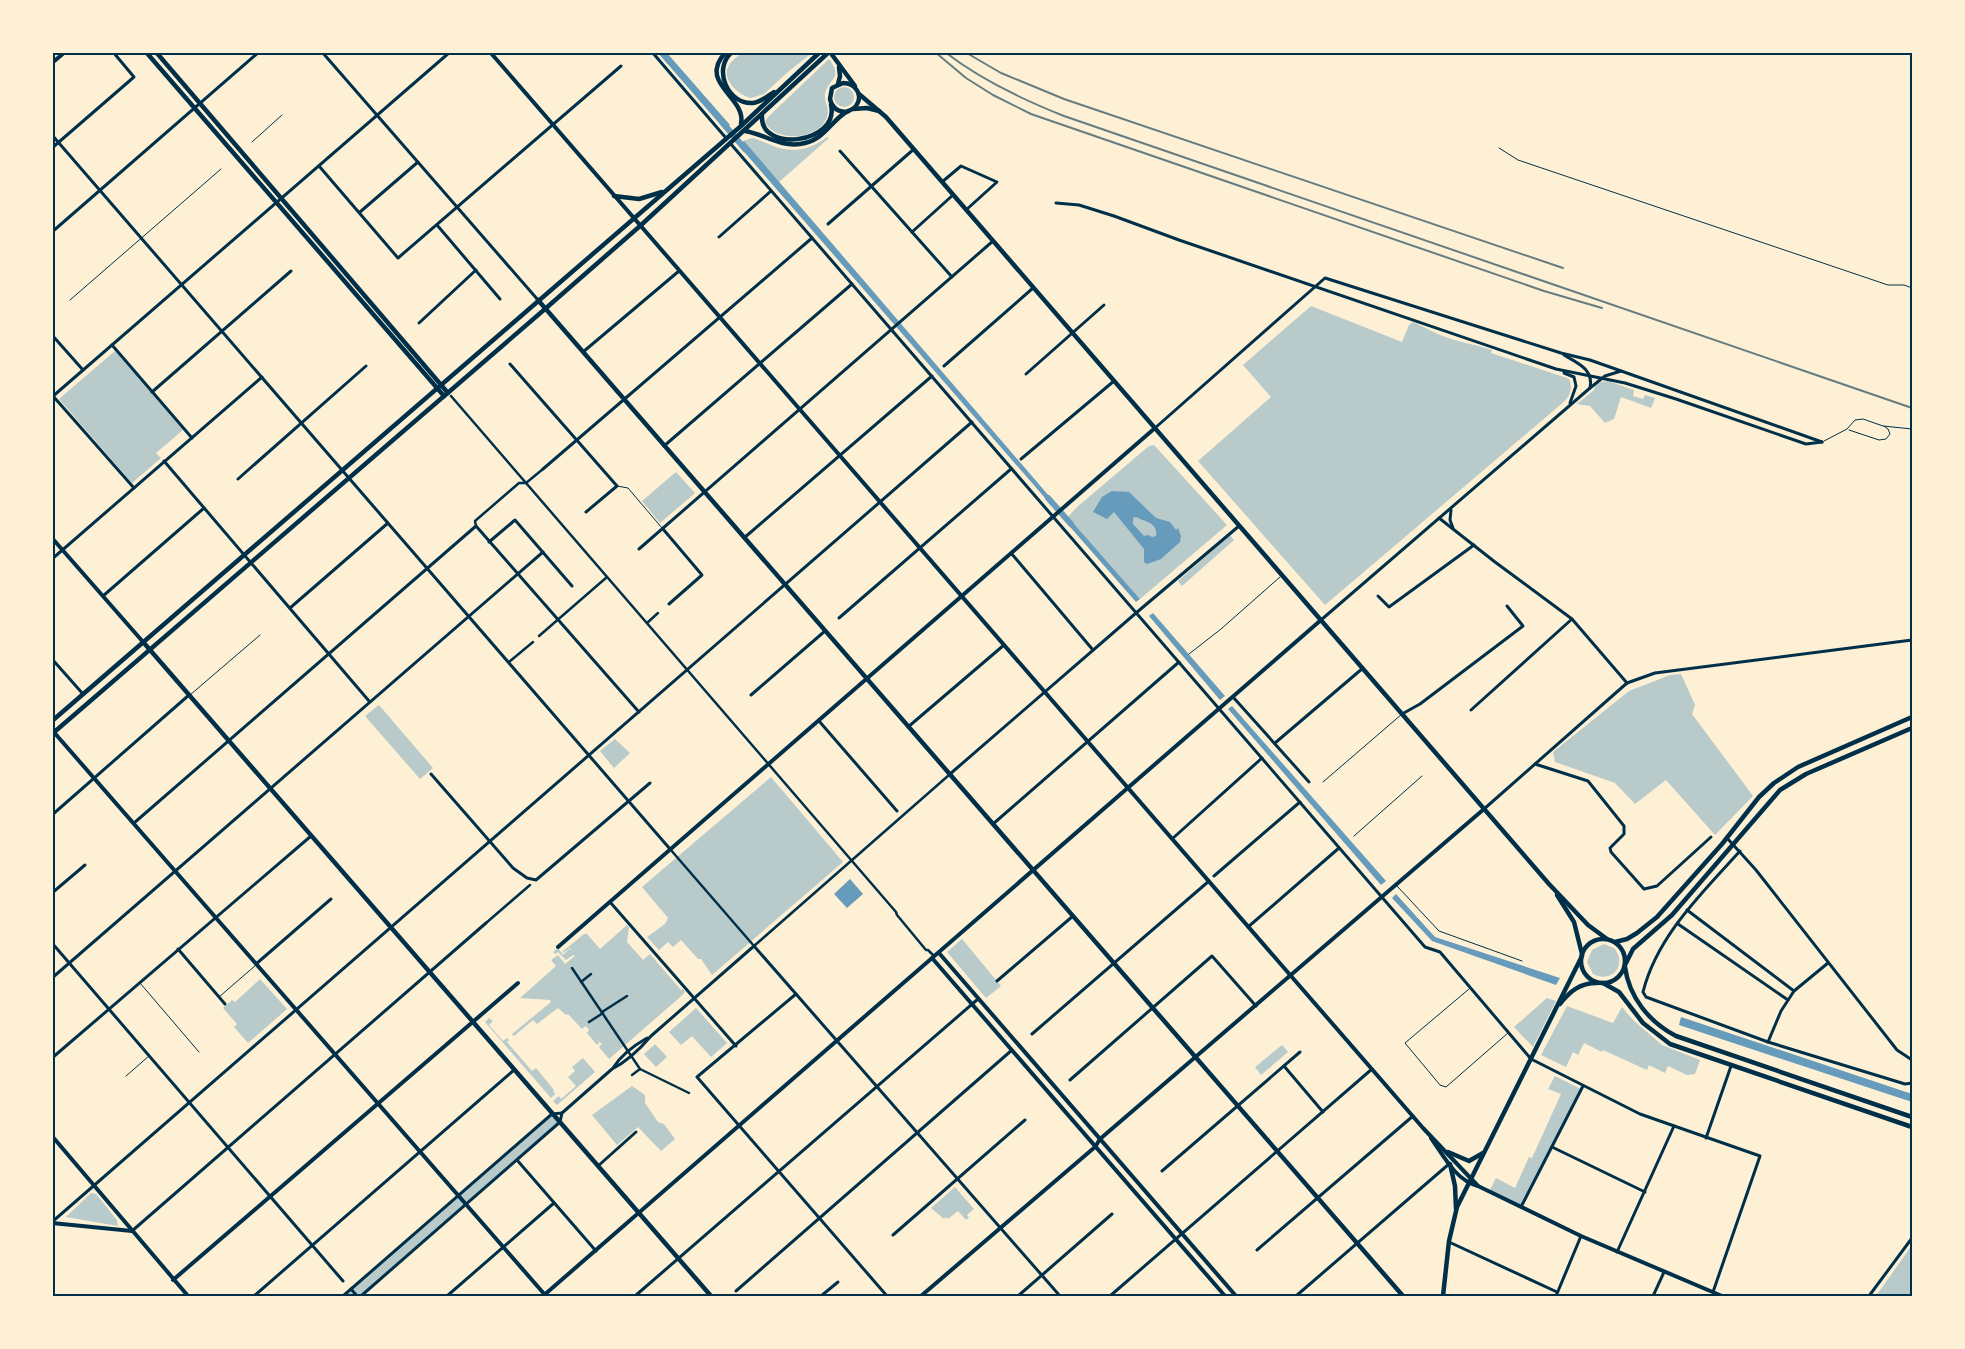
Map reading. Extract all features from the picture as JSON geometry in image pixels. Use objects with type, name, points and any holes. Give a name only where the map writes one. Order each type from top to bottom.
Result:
[{"type":"main road","points":[[146,52],[276,203],[448,395]]},
{"type":"main road","points":[[156,52],[439,387]]},
{"type":"main road","points":[[726,52],[719,62],[717,77],[720,85],[742,112],[739,127]]},
{"type":"main road","points":[[53,732],[448,395],[640,226],[830,52],[858,92],[858,102],[853,109]]},
{"type":"main road","points":[[732,53],[724,61],[722,77],[725,85],[739,99],[747,102],[756,102],[784,86]]},
{"type":"main road","points":[[52,721],[739,127],[818,54]]},
{"type":"main road","points":[[762,114],[762,124],[767,131],[784,139],[801,139],[816,133],[828,123],[832,113],[831,92],[838,84],[840,74],[838,63]]},
{"type":"main road","points":[[838,84],[849,83],[882,113],[1549,884],[1591,927],[1607,939],[1615,942],[1623,950],[1629,985],[1640,1006],[1656,1023],[1676,1036],[1912,1116]]},
{"type":"main road","points":[[831,103],[837,110],[847,112]]},
{"type":"main road","points":[[743,132],[760,134],[781,143],[800,144],[818,138],[847,112],[853,109],[867,108],[882,113]]},
{"type":"main road","points":[[614,196],[638,199],[666,190]]},
{"type":"main road","points":[[538,300],[1403,1296]]},
{"type":"main road","points":[[144,643],[711,1296]]},
{"type":"main road","points":[[1615,942],[1627,939],[1637,933],[1656,917],[1728,838],[1759,797],[1785,775],[1805,764],[1912,717]]},
{"type":"main road","points":[[1558,1007],[1568,994],[1576,988],[1587,984],[1617,979],[1633,949],[1663,924],[1771,799],[1791,782],[1912,728]]},
{"type":"main road","points":[[1549,884],[1574,922],[1582,955],[1581,965],[1585,973],[1591,980],[1613,987],[1622,995],[1643,1024],[1663,1040],[1677,1047],[1731,1066],[1912,1127]]},
{"type":"main road","points":[[1444,1296],[1449,1242],[1456,1213],[1471,1179],[1558,1007],[1582,955],[1590,942],[1598,939],[1607,939]]},
{"type":"main road","points":[[1448,1152],[1469,1160],[1476,1159],[1484,1153]]},
{"type":"main road","points":[[1450,1164],[1456,1186],[1456,1213]]},
{"type":"street","points":[[52,63],[65,52]]},
{"type":"street","points":[[52,148],[134,77],[113,52]]},
{"type":"street","points":[[52,232],[259,52]]},
{"type":"street","points":[[322,52],[538,300]]},
{"type":"street","points":[[134,488],[53,397],[450,52]]},
{"type":"street","points":[[490,52],[1413,1116],[1450,1164],[1469,1184],[1478,1186],[1617,1252],[1722,1296]]},
{"type":"street","points":[[652,52],[728,136]]},
{"type":"street","points":[[318,166],[360,212],[398,258],[621,66]]},
{"type":"street","points":[[52,135],[754,946],[1060,1296]]},
{"type":"street","points":[[730,144],[852,284],[893,328],[1053,517],[1425,947],[1442,955],[1531,1059],[1640,1114],[1760,1156],[1713,1292]]},
{"type":"street","points":[[828,224],[914,149]]},
{"type":"street","points":[[840,151],[952,277]]},
{"type":"street","points":[[360,212],[418,162]]},
{"type":"street","points":[[942,182],[961,166],[997,182],[966,210]]},
{"type":"street","points":[[719,236],[771,191]]},
{"type":"street","points":[[912,232],[953,195]]},
{"type":"street","points":[[1056,203],[1079,205],[1114,216],[1556,369],[1574,377],[1576,386],[1570,405]]},
{"type":"street","points":[[437,225],[500,299]]},
{"type":"street","points":[[639,712],[489,542],[474,521],[519,483],[526,483],[543,469],[812,238]]},
{"type":"street","points":[[639,549],[993,241]]},
{"type":"street","points":[[419,323],[476,270]]},
{"type":"street","points":[[152,392],[291,271]]},
{"type":"street","points":[[583,352],[679,271]]},
{"type":"street","points":[[558,947],[1326,278],[1561,353],[1590,360],[1822,442]]},
{"type":"street","points":[[664,446],[852,284]]},
{"type":"street","points":[[944,366],[1034,288]]},
{"type":"street","points":[[1026,374],[1104,306]]},
{"type":"street","points":[[52,335],[83,370]]},
{"type":"street","points":[[112,345],[192,438]]},
{"type":"street","points":[[1561,353],[1585,369],[1590,376],[1590,388]]},
{"type":"street","points":[[510,364],[617,486],[586,512]]},
{"type":"street","points":[[238,479],[366,366]]},
{"type":"street","points":[[1556,369],[1625,383],[1806,444],[1822,442]]},
{"type":"street","points":[[53,732],[545,1296],[1601,378],[1621,371]]},
{"type":"street","points":[[744,538],[932,376]]},
{"type":"street","points":[[52,559],[262,377]]},
{"type":"street","points":[[1022,459],[1114,381]]},
{"type":"street","points":[[1676,399],[1678,390]]},
{"type":"street","points":[[448,395],[688,670],[972,1004],[1225,1296]]},
{"type":"street","points":[[52,1223],[972,422]]},
{"type":"street","points":[[164,462],[370,702]]},
{"type":"street","points":[[839,618],[1012,469]]},
{"type":"street","points":[[1452,507],[1450,517],[1455,530]]},
{"type":"street","points":[[103,596],[204,508]]},
{"type":"street","points":[[1439,518],[1572,620],[1626,683]]},
{"type":"street","points":[[489,542],[514,520],[572,586]]},
{"type":"street","points":[[290,608],[388,523]]},
{"type":"street","points":[[134,823],[476,526]]},
{"type":"street","points":[[343,1296],[552,1114],[562,1113],[612,1069],[640,1048],[694,998],[1044,691],[1240,526]]},
{"type":"street","points":[[662,528],[702,575],[669,604]]},
{"type":"street","points":[[52,538],[144,643]]},
{"type":"street","points":[[1378,596],[1389,607],[1474,545]]},
{"type":"street","points":[[52,978],[543,552]]},
{"type":"street","points":[[1011,553],[1093,650]]},
{"type":"street","points":[[539,636],[607,577]]},
{"type":"street","points":[[1402,714],[1420,704],[1522,626],[1507,606]]},
{"type":"street","points":[[647,623],[658,613]]},
{"type":"street","points":[[1471,710],[1572,620]]},
{"type":"street","points":[[751,695],[825,631]]},
{"type":"street","points":[[920,1296],[1095,1147],[1100,1139],[1484,809],[1626,683],[1655,673],[1912,640]]},
{"type":"street","points":[[509,662],[533,642]]},
{"type":"street","points":[[908,727],[1004,645]]},
{"type":"street","points":[[53,661],[84,694]]},
{"type":"street","points":[[993,824],[1179,662]]},
{"type":"street","points":[[1275,743],[1363,668]]},
{"type":"street","points":[[52,815],[189,696]]},
{"type":"street","points":[[1233,696],[1309,782]]},
{"type":"street","points":[[819,721],[902,817]]},
{"type":"street","points":[[1172,839],[1262,758]]},
{"type":"street","points":[[1535,764],[1588,781],[1624,826],[1624,834],[1610,848],[1611,852],[1644,889],[1656,886],[1711,837]]},
{"type":"street","points":[[431,774],[514,870],[526,878],[536,880],[650,783]]},
{"type":"street","points":[[1214,876],[1300,802]]},
{"type":"street","points":[[52,1058],[311,836]]},
{"type":"street","points":[[1728,838],[1898,1050],[1912,1060]]},
{"type":"street","points":[[1248,927],[1339,848]]},
{"type":"street","points":[[1740,851],[1687,910],[1655,957],[1643,992],[1646,997],[1768,1042],[1905,1084],[1912,1083]]},
{"type":"street","points":[[52,893],[86,865]]},
{"type":"street","points":[[1032,1034],[1209,881]]},
{"type":"street","points":[[52,1223],[132,1232],[530,885]]},
{"type":"street","points":[[256,964],[331,899]]},
{"type":"street","points":[[610,902],[736,1046]]},
{"type":"street","points":[[1687,910],[1794,991]]},
{"type":"street","points":[[997,982],[1072,916]]},
{"type":"street","points":[[1678,924],[1788,1000]]},
{"type":"street","points":[[52,943],[343,1281]]},
{"type":"street","points":[[178,949],[225,1004]]},
{"type":"street","points":[[939,953],[1236,1296]]},
{"type":"street","points":[[1070,1080],[1212,956],[1256,1006]]},
{"type":"street","points":[[1768,1042],[1781,1011],[1794,991],[1828,962]]},
{"type":"street","points":[[572,968],[640,1069],[689,1093]]},
{"type":"street","points":[[581,982],[591,974]]},
{"type":"street","points":[[174,1280],[518,983]]},
{"type":"street","points":[[796,994],[697,1077],[887,1296]]},
{"type":"street","points":[[589,1022],[627,996]]},
{"type":"street","points":[[636,1296],[978,999]]},
{"type":"street","points":[[612,1069],[618,1060],[637,1044],[651,1036]]},
{"type":"street","points":[[736,1291],[1012,1050]]},
{"type":"street","points":[[1162,1171],[1236,1105],[1300,1052]]},
{"type":"street","points":[[1284,1066],[1323,1112]]},
{"type":"street","points":[[1706,1138],[1731,1066]]},
{"type":"street","points":[[632,1075],[640,1069]]},
{"type":"street","points":[[1110,1296],[1372,1069]]},
{"type":"street","points":[[254,1296],[514,1070]]},
{"type":"street","points":[[1521,1208],[1583,1086]]},
{"type":"street","points":[[361,1296],[560,1122],[562,1113]]},
{"type":"street","points":[[1257,1250],[1413,1116]]},
{"type":"street","points":[[893,1235],[1025,1120]]},
{"type":"street","points":[[1617,1252],[1674,1126]]},
{"type":"street","points":[[1423,1128],[1448,1152],[1478,1186]]},
{"type":"street","points":[[598,1166],[636,1132]]},
{"type":"street","points":[[52,1136],[96,1185],[132,1232],[188,1296]]},
{"type":"street","points":[[1552,1147],[1645,1192]]},
{"type":"street","points":[[517,1160],[596,1251]]},
{"type":"street","points":[[1296,1296],[1450,1164]]},
{"type":"street","points":[[447,1296],[554,1203]]},
{"type":"street","points":[[1018,1296],[1112,1214]]},
{"type":"street","points":[[1449,1242],[1556,1294],[1581,1236]]},
{"type":"street","points":[[1869,1296],[1912,1238]]},
{"type":"street","points":[[1653,1296],[1664,1272]]},
{"type":"street","points":[[821,1296],[838,1282]]},
{"type":"street","points":[[351,1290],[357,1296]]},
{"type":"lane","points":[[252,142],[282,115]]},
{"type":"lane","points":[[1499,148],[1518,160],[1736,235],[1888,285],[1904,285],[1912,288]]},
{"type":"lane","points":[[70,300],[221,169]]},
{"type":"lane","points":[[1822,442],[1847,429],[1855,420],[1862,419],[1883,426],[1912,429]]},
{"type":"lane","points":[[1847,429],[1879,440],[1886,439],[1890,434],[1888,429],[1883,426]]},
{"type":"lane","points":[[617,486],[628,488],[662,528]]},
{"type":"lane","points":[[1189,654],[1221,629],[1282,575]]},
{"type":"lane","points":[[189,696],[260,635]]},
{"type":"lane","points":[[1323,782],[1402,714]]},
{"type":"lane","points":[[1354,836],[1422,776]]},
{"type":"lane","points":[[1396,885],[1439,931],[1522,961]]},
{"type":"lane","points":[[219,997],[256,964]]},
{"type":"lane","points":[[140,983],[199,1052]]},
{"type":"lane","points":[[1470,988],[1405,1043],[1444,1088],[1508,1032]]},
{"type":"lane","points":[[126,1076],[150,1056]]},
{"type":"shaded area","points":[[742,53],[812,53],[764,94],[751,98],[737,91],[727,77],[729,65]]},
{"type":"shaded area","points":[[829,59],[835,74],[825,94],[828,114],[823,124],[816,130],[798,136],[778,134],[771,129],[765,122],[768,117]]},
{"type":"shaded area","points":[[844,87],[851,90],[854,97],[851,104],[844,107],[837,104],[834,97],[837,90]]},
{"type":"shaded area","points":[[827,137],[829,138],[779,182],[743,141],[752,138],[779,148],[793,150],[807,148]]},
{"type":"shaded area","points":[[1311,306],[1402,342],[1409,325],[1413,322],[1445,337],[1492,350],[1491,353],[1569,379],[1571,387],[1567,398],[1562,403],[1325,605],[1198,461],[1271,397],[1243,365]]},
{"type":"shaded area","points":[[115,351],[183,430],[156,453],[161,458],[132,483],[59,399]]},
{"type":"shaded area","points":[[1608,381],[1634,390],[1633,396],[1643,399],[1645,395],[1655,398],[1651,408],[1621,397],[1614,419],[1605,423],[1590,406],[1577,404],[1594,390],[1595,385]]},
{"type":"shaded area","points":[[1154,445],[1227,525],[1140,599],[1068,517],[1077,507],[1149,446]]},
{"type":"shaded area","points":[[676,472],[695,493],[660,523],[642,501]]},
{"type":"shaded area","points":[[1230,535],[1234,540],[1182,586],[1178,581]]},
{"type":"shaded area","points":[[1681,674],[1695,705],[1692,714],[1753,796],[1715,835],[1666,780],[1635,804],[1615,783],[1555,762],[1553,752],[1629,691],[1670,675]]},
{"type":"shaded area","points":[[379,705],[433,768],[420,779],[365,716]]},
{"type":"shaded area","points":[[615,739],[630,753],[614,768],[600,751]]},
{"type":"shaded area","points":[[771,777],[843,862],[712,975],[701,959],[698,959],[681,940],[673,947],[668,942],[659,950],[647,937],[665,924],[668,918],[642,887]]},
{"type":"shaded area","points":[[627,925],[629,927],[627,942],[643,960],[650,954],[681,990],[683,989],[685,992],[678,999],[609,1059],[599,1047],[602,1044],[598,1041],[597,1045],[587,1033],[589,1030],[586,1026],[582,1029],[568,1014],[566,1015],[558,1008],[537,1024],[533,1020],[514,1036],[512,1034],[551,1002],[550,1000],[520,998],[556,966],[551,960],[558,955],[565,964],[575,956],[573,955],[566,960],[558,952],[555,954],[553,952],[558,948],[563,955],[569,949],[571,950],[570,948],[562,952],[584,934],[587,934],[600,949]]},
{"type":"shaded area","points":[[962,939],[1001,986],[986,998],[947,952]]},
{"type":"shaded area","points":[[1604,944],[1614,948],[1618,954],[1619,966],[1612,974],[1600,976],[1593,974],[1587,962],[1592,950]]},
{"type":"shaded area","points":[[260,979],[287,1009],[248,1043],[234,1027],[237,1024],[223,1008],[232,1000],[235,1002]]},
{"type":"shaded area","points":[[1547,998],[1556,1001],[1533,1047],[1514,1027]]},
{"type":"shaded area","points":[[1567,1006],[1613,1023],[1622,1007],[1633,1020],[1662,1045],[1700,1060],[1695,1074],[1687,1075],[1668,1066],[1665,1073],[1649,1065],[1647,1070],[1584,1043],[1578,1055],[1573,1052],[1566,1067],[1541,1055]]},
{"type":"shaded area","points":[[696,1008],[727,1043],[711,1057],[692,1036],[681,1045],[669,1032]]},
{"type":"shaded area","points":[[489,1018],[493,1021],[489,1025],[503,1041],[507,1038],[509,1040],[507,1042],[532,1071],[536,1068],[554,1090],[555,1094],[551,1098],[485,1022]]},
{"type":"shaded area","points":[[655,1044],[667,1057],[656,1067],[644,1054]]},
{"type":"shaded area","points":[[1282,1045],[1288,1052],[1261,1075],[1255,1067]]},
{"type":"shaded area","points":[[583,1058],[595,1072],[557,1105],[553,1101],[559,1096],[561,1099],[576,1086],[568,1077],[575,1071],[572,1067]]},
{"type":"shaded area","points":[[1555,1076],[1581,1089],[1521,1208],[1489,1192],[1496,1178],[1515,1188],[1529,1157],[1532,1158],[1561,1094],[1548,1089]]},
{"type":"shaded area","points":[[632,1086],[645,1095],[645,1103],[658,1122],[664,1124],[675,1139],[661,1151],[638,1127],[617,1145],[592,1115]]},
{"type":"shaded area","points":[[552,1114],[560,1122],[361,1296],[343,1296]]},
{"type":"shaded area","points":[[955,1187],[974,1209],[967,1215],[969,1217],[966,1220],[958,1211],[948,1219],[946,1217],[944,1219],[931,1208]]},
{"type":"shaded area","points":[[91,1193],[96,1194],[117,1220],[118,1226],[66,1217]]},
{"type":"shaded area","points":[[1912,1245],[1912,1296],[1876,1296]]},
{"type":"water","points":[[658,53],[667,53],[730,125],[725,130]]},
{"type":"water","points":[[744,141],[1055,503],[1052,506],[739,146]]},
{"type":"water","points":[[1112,491],[1129,492],[1156,518],[1170,522],[1176,530],[1178,528],[1181,536],[1180,542],[1161,559],[1147,564],[1144,562],[1144,549],[1114,512],[1107,519],[1093,512],[1102,497]],"holes":[[[1136,517],[1153,525],[1156,536],[1144,536],[1133,524],[1133,518]]]},
{"type":"water","points":[[1068,517],[1140,599],[1136,602],[1064,520]]},
{"type":"water","points":[[1153,613],[1225,696],[1220,700],[1149,616]]},
{"type":"water","points":[[1232,706],[1386,881],[1381,885],[1228,709]]},
{"type":"water","points":[[850,879],[863,894],[847,908],[834,894]]},
{"type":"water","points":[[1396,894],[1435,937],[1560,978],[1556,985],[1432,941],[1392,898]]},
{"type":"water","points":[[1681,1017],[1912,1094],[1912,1102],[1679,1025]]},
{"type":"waterway","points":[[722,122],[745,149]]},
{"type":"waterway","points":[[1048,498],[1071,524]]},
{"type":"railway","points":[[935,52],[966,78],[993,95],[1031,114],[1544,291],[1602,308]]},
{"type":"railway","points":[[945,52],[1002,88],[1064,116],[1912,408]]},
{"type":"railway","points":[[965,52],[1001,73],[1064,99],[1563,268]]}]
